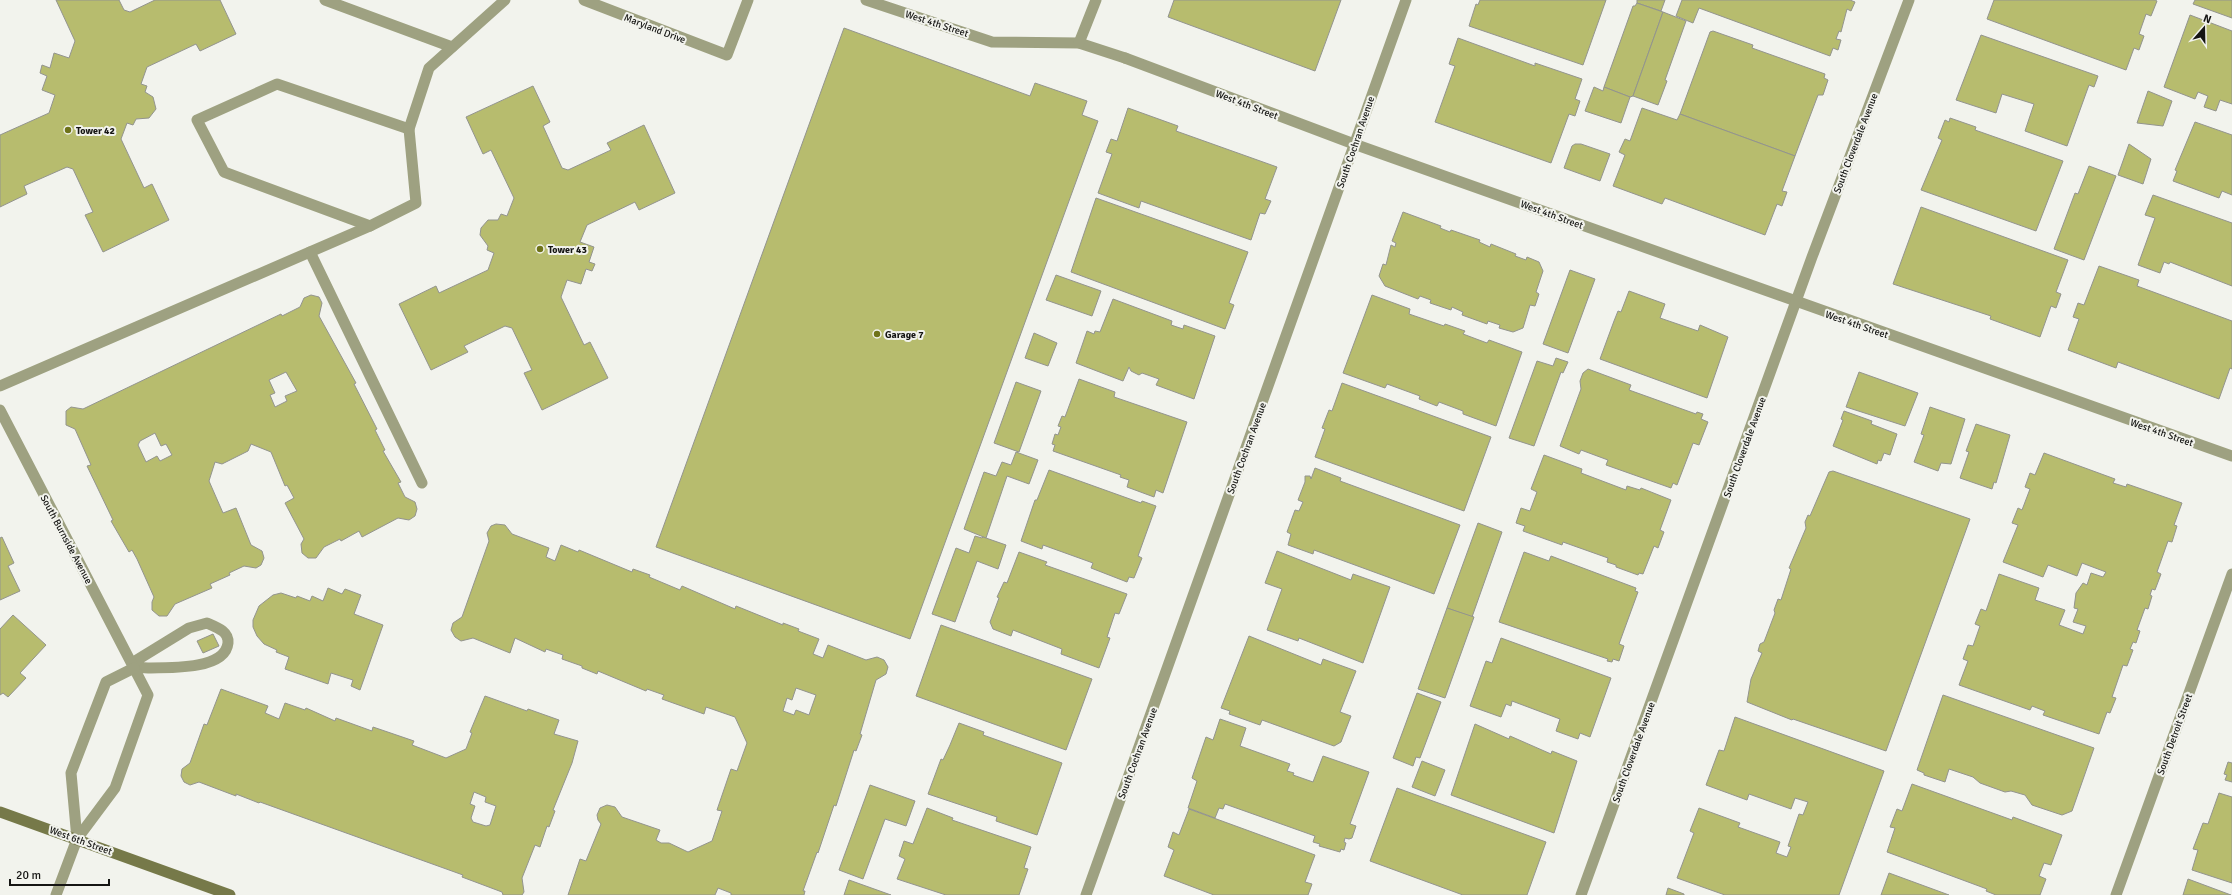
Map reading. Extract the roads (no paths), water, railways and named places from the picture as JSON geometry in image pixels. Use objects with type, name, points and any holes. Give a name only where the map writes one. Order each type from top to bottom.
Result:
[{"type":"main road","name":"West 6th Street","points":[[0,812],[230,895]]},
{"type":"street","points":[[325,0],[452,47]]},
{"type":"street","points":[[0,386],[370,226],[416,202],[408,128],[429,68],[505,0]]},
{"type":"street","name":"Maryland Drive","points":[[587,1],[727,55],[748,0]]},
{"type":"street","name":"West 4th Street","points":[[866,0],[992,42],[1079,43],[1125,58],[1354,144],[1797,303],[2232,456]]},
{"type":"street","points":[[1079,43],[1096,0]]},
{"type":"street","name":"South Cochran Avenue","points":[[1086,895],[1406,0]]},
{"type":"street","name":"South Cloverdale Avenue","points":[[1581,895],[1909,0]]},
{"type":"street","points":[[370,226],[224,172],[197,120],[277,84],[408,128]]},
{"type":"street","points":[[310,252],[422,483]]},
{"type":"street","name":"South Burnside Avenue","points":[[0,410],[148,695],[115,788],[77,839],[56,895]]},
{"type":"street","name":"South Detroit Street","points":[[2116,895],[2232,574]]},
{"type":"street","points":[[208,624],[225,633],[228,639],[227,649],[223,656],[200,665],[133,666],[189,628],[208,624]]},
{"type":"street","name":"South Burnside Avenue","points":[[77,839],[71,773],[106,682],[133,666]]},
{"type":"place","name":"Tower 42","points":[[68,130]]},
{"type":"place","name":"Tower 43","points":[[540,249]]},
{"type":"place","name":"Garage 7","points":[[877,334]]}]
